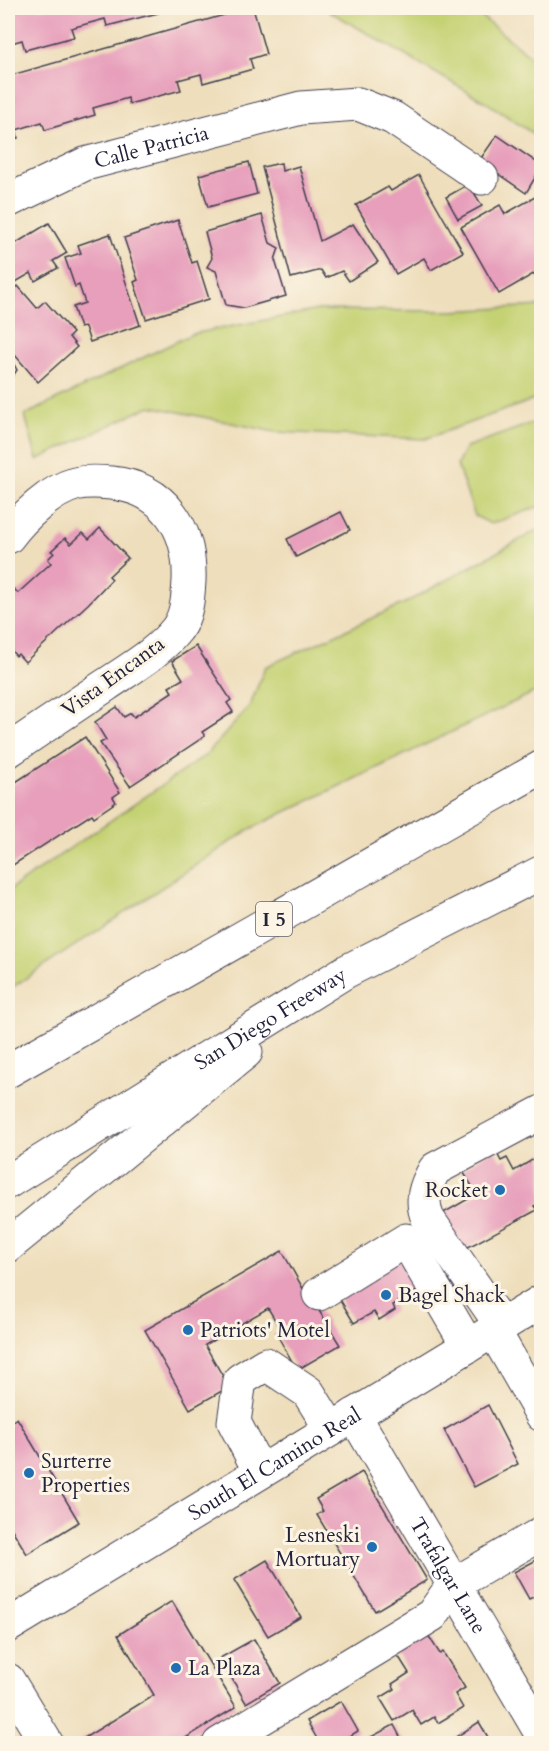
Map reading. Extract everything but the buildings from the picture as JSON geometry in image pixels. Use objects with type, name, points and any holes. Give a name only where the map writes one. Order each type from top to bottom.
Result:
[{"type":"main road","name":"Calle Patricia","points":[[8,201],[85,164],[301,108],[358,104],[393,118],[483,178]]},
{"type":"main road","name":"Vista Encanta","points":[[8,537],[48,499],[74,484],[127,485],[156,497],[171,514],[186,541],[190,570],[188,602],[178,627],[155,652],[8,751]]},
{"type":"main road","name":"I 5","points":[[8,1071],[542,767]]},
{"type":"main road","name":"San Diego Freeway","points":[[8,1182],[345,972],[542,872]]},
{"type":"main road","points":[[8,1246],[345,972]]},
{"type":"main road","points":[[542,1112],[435,1169],[426,1184],[423,1207],[488,1334],[542,1415]]},
{"type":"main road","points":[[319,1294],[406,1240],[488,1334]]},
{"type":"main road","name":"South El Camino Real","points":[[8,1626],[542,1301]]},
{"type":"main road","name":"Trafalgar Lane","points":[[260,1472],[234,1422],[240,1380],[266,1364],[308,1392],[343,1422],[453,1585],[542,1735]]},
{"type":"main road","points":[[219,1743],[432,1615],[453,1585],[542,1533]]},
{"type":"main road","points":[[8,1680],[47,1743]]},
{"type":"green space","points":[[324,8],[471,8],[541,65],[541,139],[487,103]]},
{"type":"green space","points":[[541,306],[541,397],[425,439],[275,432],[150,406],[37,460],[25,415],[192,334],[318,310],[450,311]]},
{"type":"green space","points":[[541,420],[541,506],[491,524],[475,516],[457,465],[466,447]]},
{"type":"green space","points":[[541,528],[541,689],[250,829],[8,990],[8,891],[206,755],[250,706],[265,667],[407,602]]},
{"type":"place","name":"Rocket","points":[[500,1190]]},
{"type":"place","name":"Bagel Shack","points":[[386,1295]]},
{"type":"place","name":"Patriots' Motel","points":[[188,1330]]},
{"type":"place","name":"Surterre Properties","points":[[29,1473]]},
{"type":"place","name":"Lesneski Mortuary","points":[[372,1547]]},
{"type":"place","name":"La Plaza","points":[[176,1668]]}]
